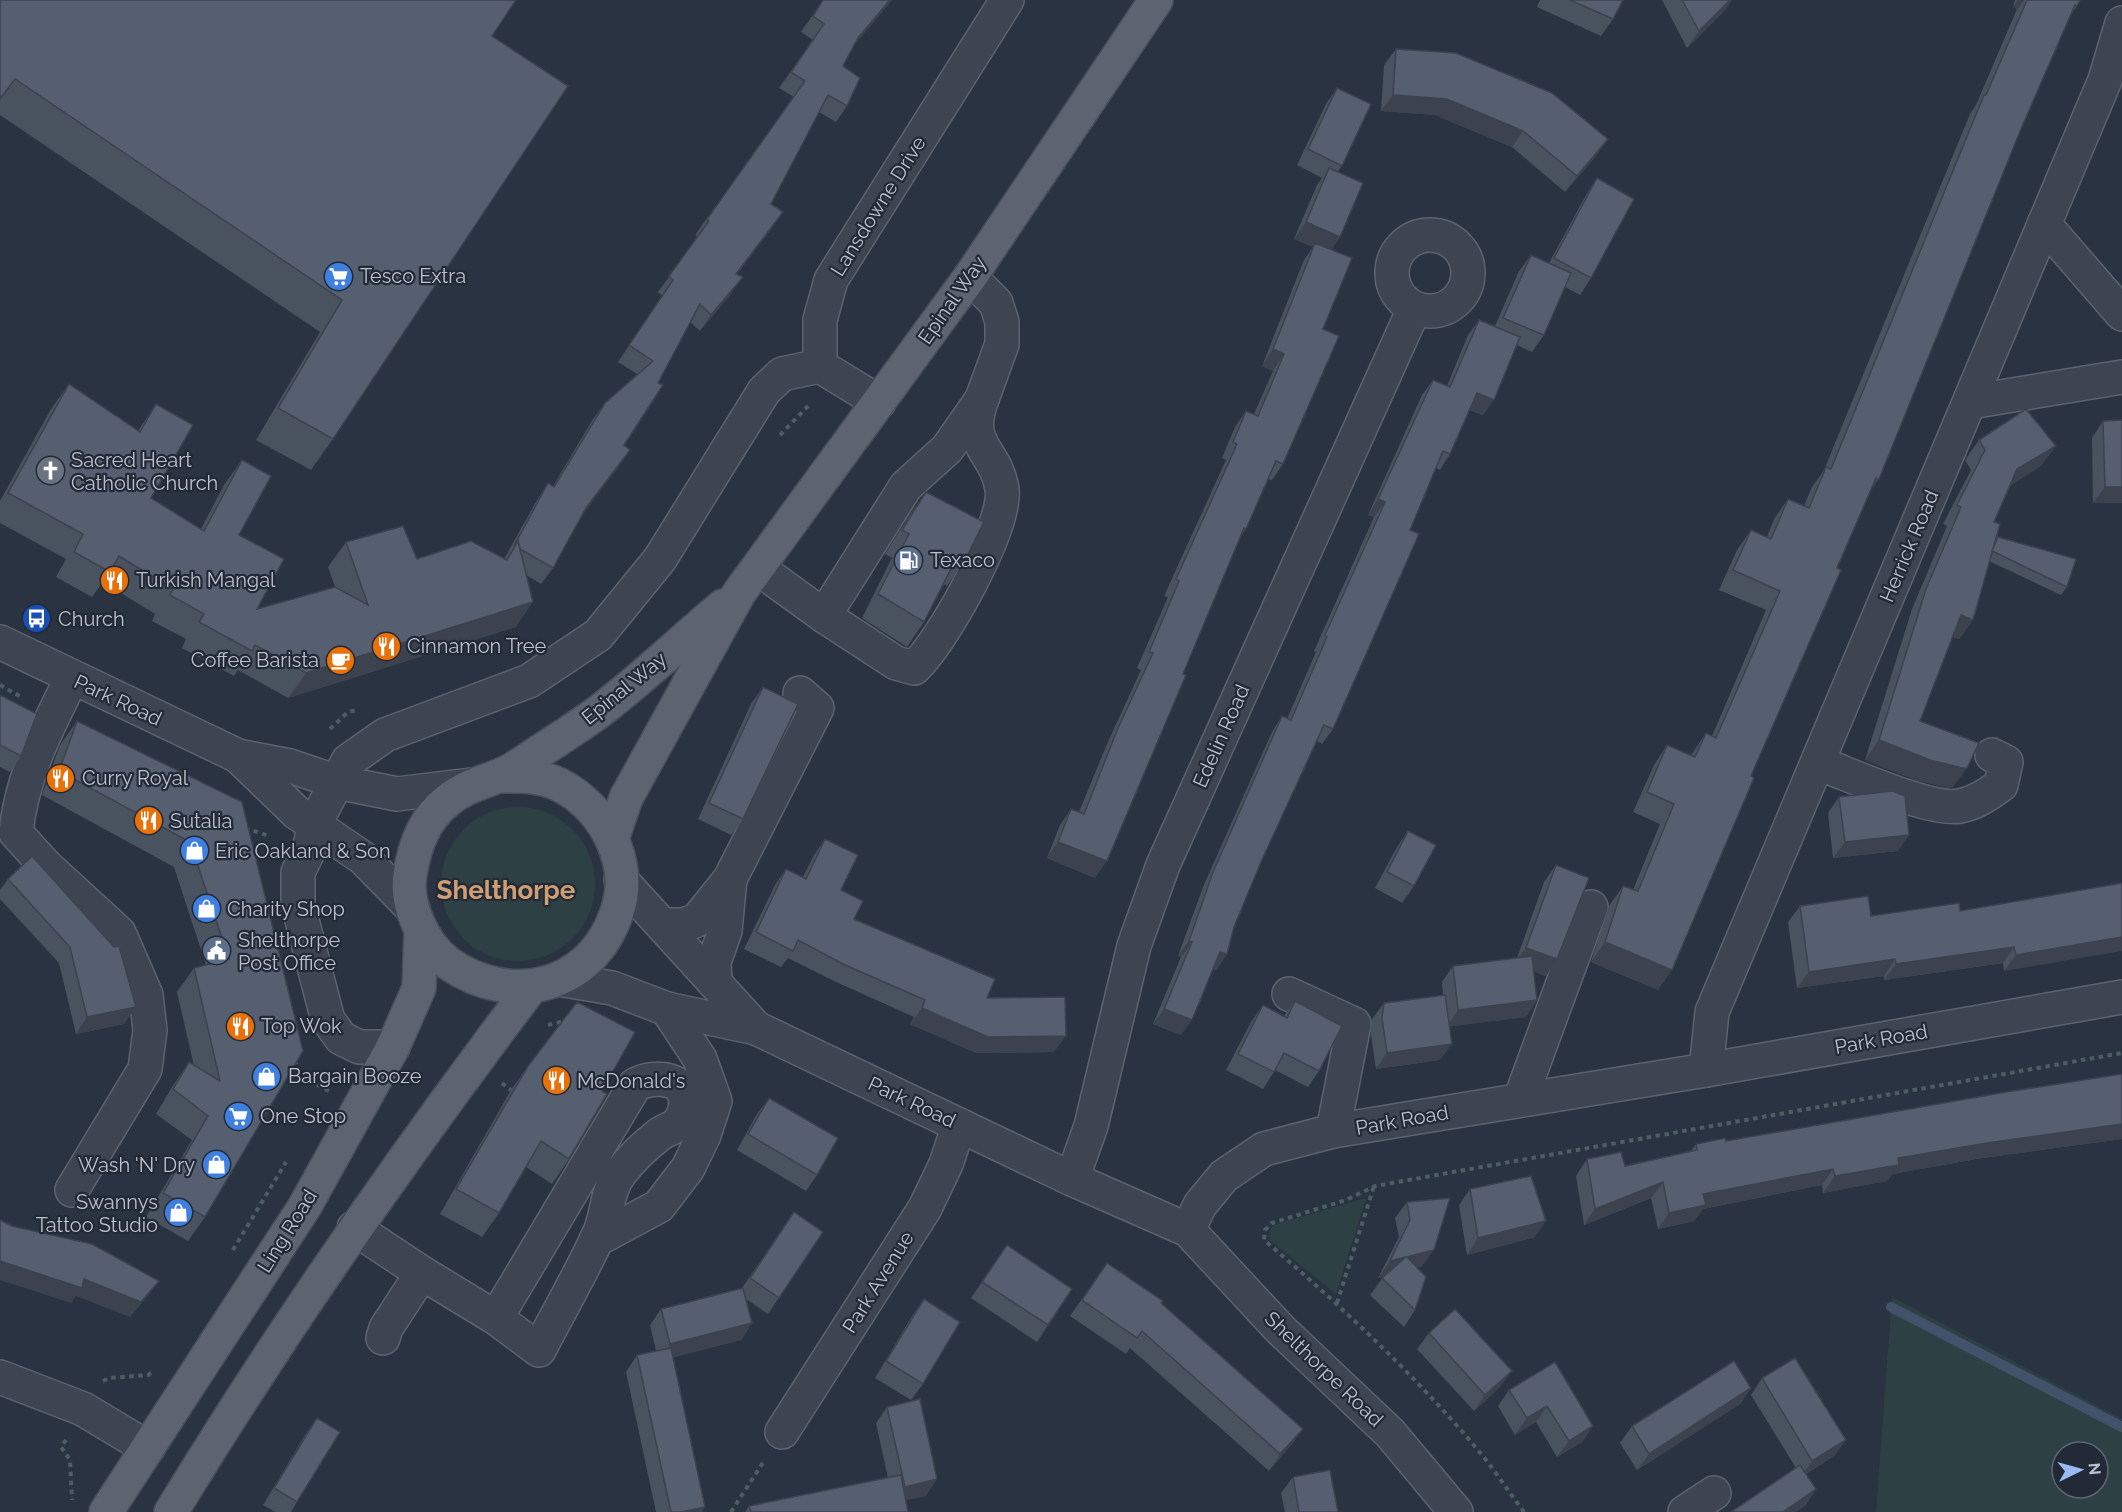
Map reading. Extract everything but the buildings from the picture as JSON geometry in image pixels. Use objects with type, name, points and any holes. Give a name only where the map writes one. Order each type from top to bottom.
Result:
[{"type":"main road","name":"Epinal Way","points":[[612,839],[626,798],[748,580],[970,277],[1156,0]]},
{"type":"main road","name":"Epinal Way","points":[[504,776],[597,712],[748,580]]},
{"type":"main road","points":[[504,776],[531,777],[558,784],[582,799],[601,819],[612,839],[621,880],[618,911],[605,939],[584,963],[545,983],[499,987],[468,976],[440,957],[417,920],[409,880],[414,850],[427,824],[446,801],[471,785],[504,776]]},
{"type":"main road","name":"Ling Road","points":[[106,1512],[305,1206],[393,1047],[419,988],[417,920]]},
{"type":"main road","points":[[171,1512],[354,1228],[444,1101],[545,983]]},
{"type":"street","name":"Lansdowne Drive","points":[[820,366],[820,320],[831,280],[1007,0]]},
{"type":"street","name":"Herrick Road","points":[[1706,1070],[1712,1012],[2105,80],[2122,23]]},
{"type":"street","points":[[2044,224],[2122,314]]},
{"type":"street","points":[[748,580],[824,616],[896,663],[914,668],[929,654],[983,557],[1001,512],[1002,488],[993,465],[981,446],[974,419],[1002,344],[1002,322],[996,303],[970,277]]},
{"type":"street","name":"Edelin Road","points":[[1072,1179],[1092,1126],[1134,946],[1163,865],[1414,309]]},
{"type":"street","points":[[393,1047],[359,1047],[341,1038],[328,1020],[298,905],[298,872],[309,850],[315,823],[348,761],[385,735],[529,681],[598,635],[660,559],[764,391],[782,374],[820,366],[879,402]]},
{"type":"street","points":[[1970,402],[2122,377]]},
{"type":"street","points":[[824,616],[906,486],[947,449],[982,399]]},
{"type":"street","name":"Park Road","points":[[0,642],[238,756],[290,766],[338,782],[398,794],[471,785]]},
{"type":"street","points":[[72,678],[48,726],[19,802],[16,833],[46,866],[119,933],[146,995],[150,1030],[145,1069],[72,1190]]},
{"type":"street","points":[[663,925],[684,925],[697,920],[730,879],[817,708],[800,693]]},
{"type":"street","points":[[1818,762],[1932,804],[1958,807],[1980,800],[2001,785],[2006,762],[1992,755]]},
{"type":"street","name":"Park Road","points":[[238,756],[297,813],[315,823],[363,858],[417,920]]},
{"type":"street","points":[[715,982],[714,962],[725,931],[730,879]]},
{"type":"street","name":"Park Road","points":[[621,880],[756,1028]]},
{"type":"street","points":[[1521,1100],[1591,907]]},
{"type":"street","name":"Park Road","points":[[545,983],[612,988],[667,1009],[756,1028],[1072,1179],[1188,1230],[1200,1205],[1224,1176],[1264,1149],[1334,1131],[1706,1070],[2122,997]]},
{"type":"street","points":[[1289,994],[1354,1024],[1334,1131]]},
{"type":"street","points":[[600,1231],[659,1206],[688,1168],[704,1134],[715,1101],[700,1059],[667,1009]]},
{"type":"street","points":[[354,1228],[496,1318],[539,1350],[600,1231],[608,1197],[620,1173],[662,1132],[677,1125],[685,1112],[686,1101],[681,1088],[670,1079],[658,1077],[635,1085],[496,1318]]},
{"type":"street","name":"Park Avenue","points":[[782,1432],[925,1208],[946,1164],[959,1125]]},
{"type":"street","name":"Shelthorpe Road","points":[[1188,1230],[1280,1329],[1390,1433],[1456,1512]]},
{"type":"street","points":[[383,1338],[386,1328],[422,1273]]},
{"type":"street","points":[[0,1377],[83,1409],[148,1448]]},
{"type":"street","points":[[1685,1512],[1714,1493]]},
{"type":"path","points":[[0,685],[41,708],[48,726]]},
{"type":"path","points":[[323,737],[348,712],[359,710],[369,714],[385,735]]},
{"type":"path","points":[[235,826],[281,839]]},
{"type":"path","points":[[541,1030],[549,1025],[572,1019]]},
{"type":"path","points":[[292,1052],[298,1074],[331,1092]]},
{"type":"path","points":[[1524,1512],[1479,1450],[1415,1380],[1337,1303],[1264,1240],[1265,1230],[1272,1223],[1346,1200],[1375,1186],[2122,1053]]},
{"type":"path","points":[[1337,1303],[1375,1186]]},
{"type":"path","points":[[231,1256],[234,1245]]},
{"type":"path","points":[[72,1503],[70,1460],[61,1447],[96,1385],[109,1378],[148,1375],[156,1370]]},
{"type":"path","points":[[731,1512],[782,1432]]},
{"type":"green space","points":[[518,807],[548,812],[573,829],[590,854],[595,884],[590,914],[573,939],[548,956],[518,961],[488,956],[463,939],[446,914],[441,884],[446,854],[463,829],[488,812]]},
{"type":"green space","points":[[1366,1198],[1336,1294],[1270,1240],[1270,1231],[1274,1225]]},
{"type":"green space","points":[[1892,1297],[2122,1419],[2122,1512],[1876,1512]]},
{"type":"waterway","points":[[1891,1307],[2122,1427]]},
{"type":"place","name":"Tesco Extra","points":[[339,276]]},
{"type":"place","name":"Sacred Heart Catholic Church","points":[[50,471]]},
{"type":"place","name":"Texaco","points":[[909,560]]},
{"type":"place","name":"Turkish Mangal","points":[[115,580]]},
{"type":"place","name":"Church","points":[[37,619]]},
{"type":"place","name":"Cinnamon Tree","points":[[386,646]]},
{"type":"place","name":"Coffee Barista","points":[[340,660]]},
{"type":"place","name":"Curry Royal","points":[[61,778]]},
{"type":"place","name":"Sutalia","points":[[149,821]]},
{"type":"place","name":"Eric Oakland & Son","points":[[194,851]]},
{"type":"place","name":"Charity Shop","points":[[206,909]]},
{"type":"place","name":"Shelthorpe Post Office","points":[[217,951]]},
{"type":"place","name":"Top Wok","points":[[240,1026]]},
{"type":"place","name":"Bargain Booze","points":[[267,1076]]},
{"type":"place","name":"McDonald's","points":[[556,1081]]},
{"type":"place","name":"One Stop","points":[[239,1116]]},
{"type":"place","name":"Wash 'N' Dry","points":[[216,1165]]},
{"type":"place","name":"Swannys Tattoo Studio","points":[[179,1213]]},
{"type":"district","name":"Shelthorpe","points":[[506,890]]}]
